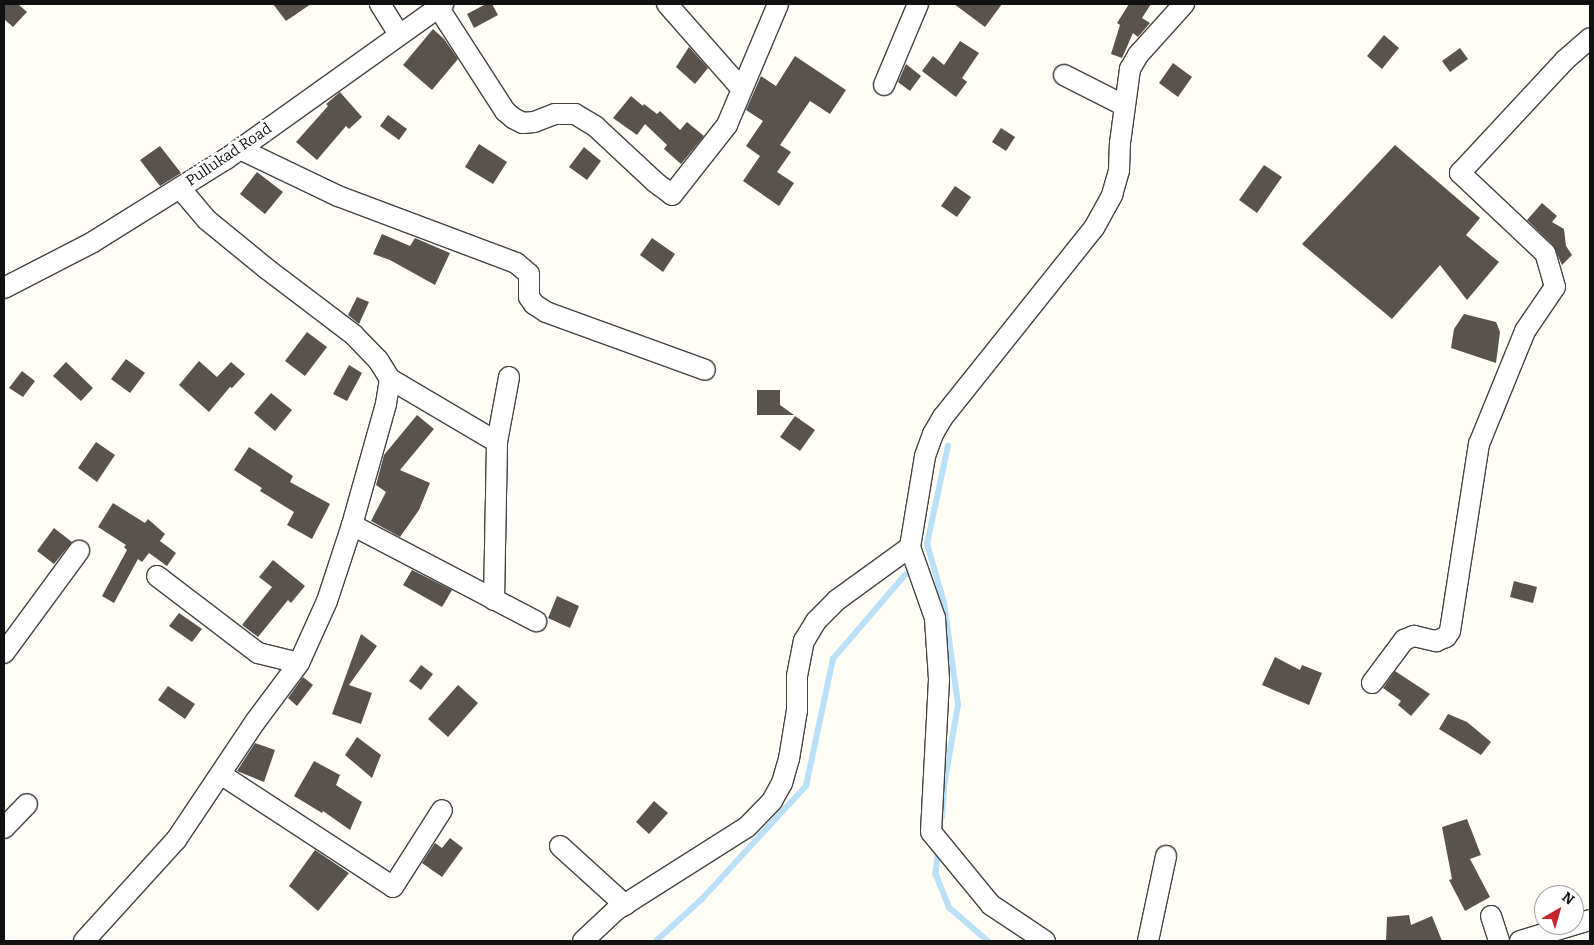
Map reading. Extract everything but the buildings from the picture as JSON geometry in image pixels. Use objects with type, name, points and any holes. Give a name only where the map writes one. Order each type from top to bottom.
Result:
[{"type":"street","points":[[380,4],[399,35]]},
{"type":"street","points":[[667,4],[742,89]]},
{"type":"street","points":[[440,6],[505,111],[513,118],[523,123],[534,122],[556,114],[575,114],[595,126],[655,182],[672,195],[727,125],[778,4]]},
{"type":"street","points":[[884,85],[918,4]]},
{"type":"street","points":[[1045,941],[991,905],[931,832],[939,679],[935,618],[910,548],[925,456],[933,434],[943,416],[1094,228],[1112,195],[1118,170],[1130,69],[1138,55],[1184,4]]},
{"type":"street","name":"Pullukad Road","points":[[4,288],[94,242],[180,188],[240,149],[440,6]]},
{"type":"street","points":[[1372,683],[1404,640],[1414,636],[1436,641],[1446,638],[1450,631],[1479,444],[1524,331],[1555,287],[1545,253],[1460,173],[1565,60],[1590,38]]},
{"type":"street","points":[[1064,75],[1125,106]]},
{"type":"street","points":[[240,149],[338,196],[516,263],[528,274],[529,297],[534,304],[546,312],[705,370]]},
{"type":"street","points":[[180,188],[207,220],[267,269],[354,335],[378,360],[390,379],[497,442]]},
{"type":"street","points":[[494,600],[497,442],[509,377]]},
{"type":"street","points":[[84,941],[176,840],[222,775],[255,722],[299,662],[327,601],[352,525],[386,404],[390,379]]},
{"type":"street","points":[[352,525],[536,621]]},
{"type":"street","points":[[583,941],[625,905],[747,827],[772,801],[782,783],[789,759],[797,710],[796,676],[804,641],[816,621],[837,600],[910,548]]},
{"type":"street","points":[[4,653],[79,551]]},
{"type":"street","points":[[157,576],[258,653],[299,662]]},
{"type":"street","points":[[222,775],[393,887],[442,810]]},
{"type":"street","points":[[4,828],[27,804]]},
{"type":"street","points":[[560,846],[625,905]]},
{"type":"street","points":[[1148,941],[1166,856]]},
{"type":"street","points":[[1491,916],[1499,941]]},
{"type":"street","points":[[1520,941],[1590,920]]},
{"type":"waterway","points":[[942,817],[944,786],[958,705],[944,603],[927,544],[948,446]]},
{"type":"waterway","points":[[656,941],[702,899],[806,786],[833,659],[905,575]]},
{"type":"waterway","points":[[939,849],[936,874],[950,908],[988,941]]}]
